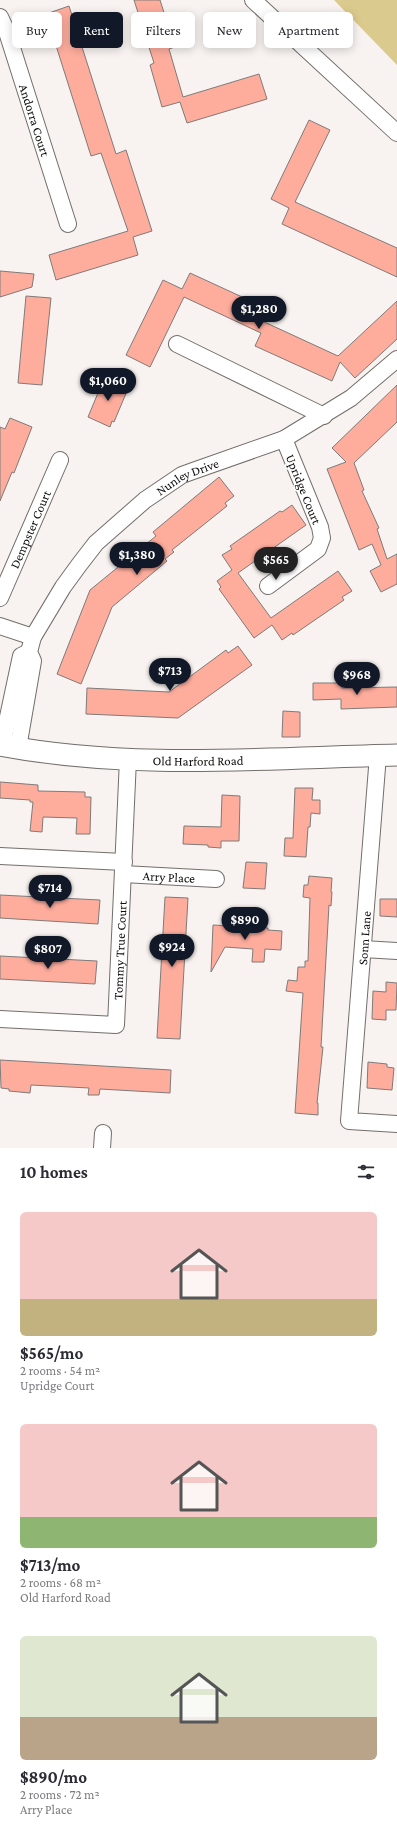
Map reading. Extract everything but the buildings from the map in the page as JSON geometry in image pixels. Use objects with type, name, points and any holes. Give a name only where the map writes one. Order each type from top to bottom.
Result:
[{"type":"street","points":[[253,0],[397,133]]},
{"type":"street","name":"Andorra Court","points":[[0,17],[7,32],[68,224]]},
{"type":"street","points":[[177,344],[324,416]]},
{"type":"street","name":"Nunley Drive","points":[[31,645],[63,587],[96,543],[145,500],[188,473],[284,439],[324,416],[373,381],[397,359]]},
{"type":"street","name":"Upridge Court","points":[[268,586],[318,549],[322,538],[320,527],[284,439]]},
{"type":"street","name":"Dempster Court","points":[[0,598],[60,460]]},
{"type":"street","points":[[0,626],[31,645],[33,661],[7,746]]},
{"type":"street","name":"Old Harford Road","points":[[7,746],[81,756],[128,759],[192,760],[387,755]]},
{"type":"street","name":"Sonn Lane","points":[[387,755],[363,949],[349,1121],[397,1124]]},
{"type":"street","name":"Tommy True Court","points":[[0,1019],[116,1025],[128,759]]},
{"type":"street","name":"Arry Place","points":[[0,856],[216,879]]},
{"type":"street","points":[[363,949],[397,950]]},
{"type":"shaded area","points":[[334,0],[397,0],[397,65],[353,20],[353,12],[346,12]]}]
